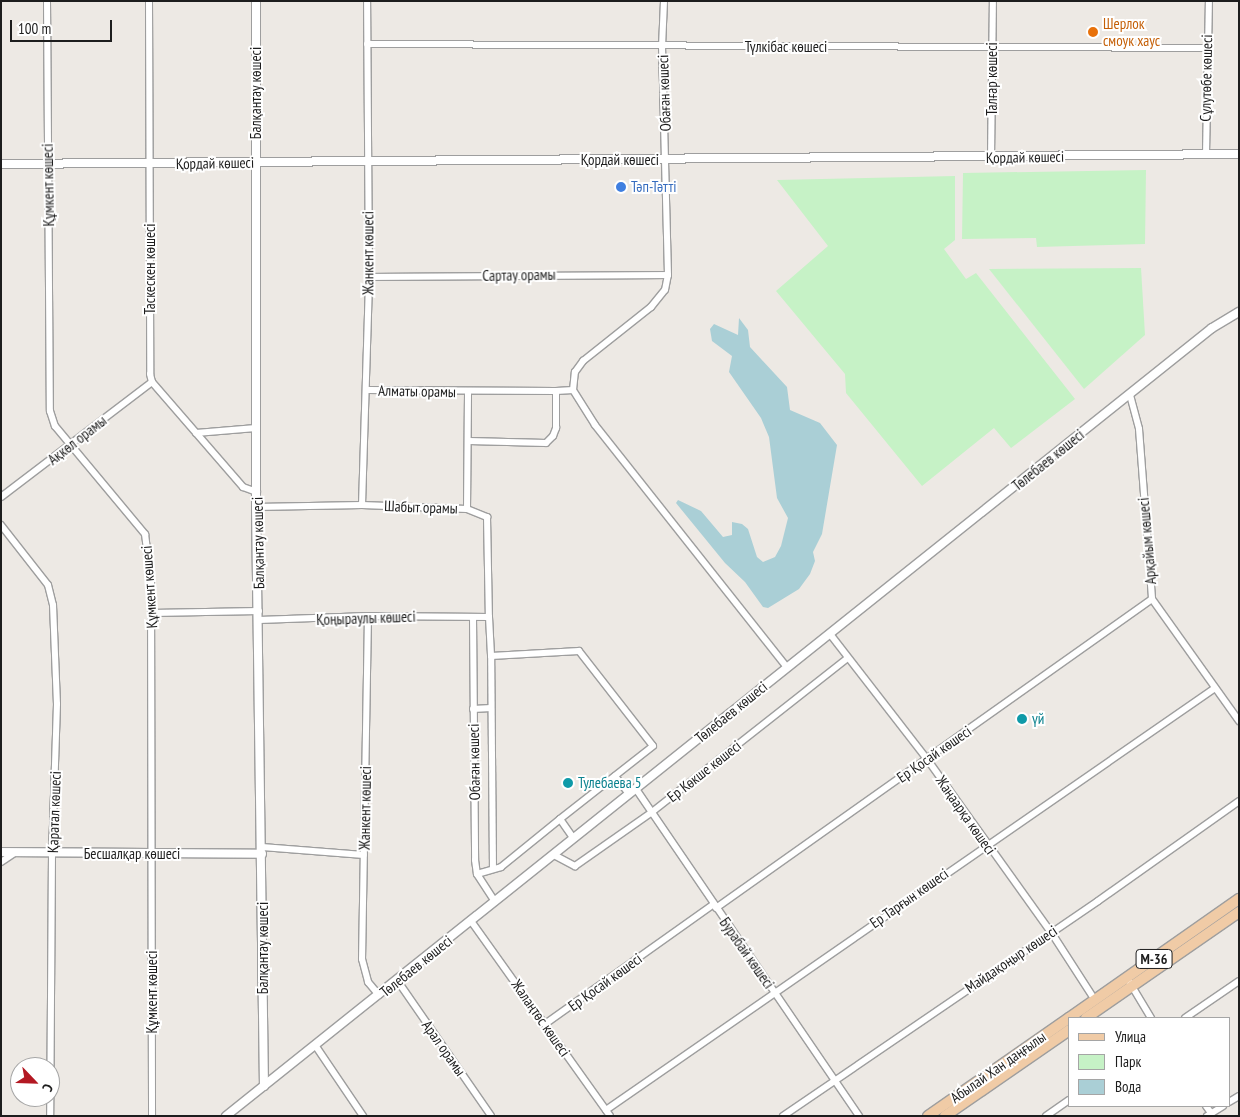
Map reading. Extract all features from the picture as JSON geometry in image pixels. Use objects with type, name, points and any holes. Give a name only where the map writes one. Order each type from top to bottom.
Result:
[{"type":"main road","name":"Абылай Хан даңғылы","points":[[1087,1017],[1239,899]]},
{"type":"main road","name":"Абылай Хан даңғылы","points":[[1070,1017],[1095,1000],[1129,983],[1239,912]]},
{"type":"main road","name":"Абылай Хан даңғылы","points":[[928,1116],[1068,1019]]},
{"type":"main road","name":"Абылай Хан даңғылы","points":[[945,1116],[1068,1031]]},
{"type":"street","name":"Құмкент көшесі","points":[[47,1],[50,411],[55,426],[144,534],[152,613],[152,1116]]},
{"type":"street","name":"Таскескен көшесі","points":[[149,1],[152,382]]},
{"type":"street","name":"Балқантау көшесі","points":[[256,1],[256,507],[259,611],[264,1086]]},
{"type":"street","name":"Жанкент көшесі","points":[[362,505],[369,277],[367,1]]},
{"type":"street","name":"Обаған көшесі","points":[[664,1],[662,47],[667,159],[668,275]]},
{"type":"street","name":"Талғар көшесі","points":[[991,158],[993,1]]},
{"type":"street","name":"Сұлутөбе көшесі","points":[[1206,154],[1208,1]]},
{"type":"street","name":"Түлкібас көшесі","points":[[367,44],[662,47],[1206,48]]},
{"type":"street","name":"Қордай көшесі","points":[[1,164],[150,165],[256,162],[991,158],[1239,154]]},
{"type":"street","name":"Сартау орамы","points":[[369,277],[668,275]]},
{"type":"street","points":[[668,275],[665,290],[651,307],[583,361],[575,372],[573,390],[595,425],[787,667]]},
{"type":"street","name":"Төлебаев көшесі","points":[[230,1115],[1212,328],[1239,312]]},
{"type":"street","points":[[152,382],[243,487],[256,492]]},
{"type":"street","name":"Ақкөл орамы","points":[[1,497],[152,382]]},
{"type":"street","name":"Алматы орамы","points":[[366,390],[573,390]]},
{"type":"street","name":"Шабыт орамы","points":[[256,507],[362,505],[467,509],[468,391]]},
{"type":"street","points":[[469,441],[546,443],[554,436],[556,428],[556,391]]},
{"type":"street","name":"Арқайым көшесі","points":[[1130,395],[1138,421],[1152,599],[1239,721]]},
{"type":"street","points":[[196,433],[256,428]]},
{"type":"street","points":[[467,509],[487,517],[492,708],[493,869]]},
{"type":"street","name":"Қаратал көшесі","points":[[1,525],[48,585],[53,605],[57,704],[52,854],[50,1116]]},
{"type":"street","name":"Ер Қосай көшесі","points":[[546,1024],[927,759],[1152,599]]},
{"type":"street","points":[[152,613],[259,611]]},
{"type":"street","name":"Жанкент көшесі","points":[[368,616],[363,971],[379,995]]},
{"type":"street","name":"Қоңыраулы көшесі","points":[[259,620],[368,616],[489,617]]},
{"type":"street","name":"Обаған көшесі","points":[[473,618],[477,874]]},
{"type":"street","name":"Жаңаарқа көшесі","points":[[830,634],[927,759],[986,844],[1051,932],[1095,1000]]},
{"type":"street","points":[[491,656],[579,651],[653,746],[501,867],[477,874],[495,902]]},
{"type":"street","name":"Ер Көкше көшесі","points":[[554,855],[575,866],[652,812],[848,658]]},
{"type":"street","name":"Ер Тарғын көшесі","points":[[608,1113],[774,992],[986,844],[1215,688]]},
{"type":"street","points":[[474,709],[492,708]]},
{"type":"street","points":[[615,776],[629,794]]},
{"type":"street","name":"Бурабай көшесі","points":[[636,789],[859,1116]]},
{"type":"street","name":"Майдақоңыр көшесі","points":[[783,1116],[1239,801]]},
{"type":"street","points":[[560,819],[574,839]]},
{"type":"street","points":[[262,851],[364,855]]},
{"type":"street","name":"Бесшалқар көшесі","points":[[1,852],[52,854],[262,851]]},
{"type":"street","points":[[1,862],[16,852]]},
{"type":"street","name":"Жалаңтөс көшесі","points":[[471,921],[608,1113]]},
{"type":"street","name":"Арал орамы","points":[[397,980],[491,1116]]},
{"type":"street","points":[[1186,1017],[1239,981]]},
{"type":"street","points":[[1129,983],[1150,1017]]},
{"type":"street","points":[[315,1046],[363,1116]]},
{"type":"street","points":[[1046,1116],[1068,1101]]},
{"type":"street","points":[[1209,1114],[1221,1107]]},
{"type":"green space","points":[[1146,170],[1145,244],[1037,247],[1036,238],[962,239],[963,173]]},
{"type":"green space","points":[[955,176],[955,240],[944,249],[966,279],[976,273],[1075,399],[1011,448],[994,428],[922,486],[846,393],[845,374],[776,291],[828,246],[777,180]]},
{"type":"green space","points":[[1141,268],[1145,335],[1084,389],[989,269]]},
{"type":"water","points":[[739,318],[748,330],[750,347],[787,387],[790,410],[820,423],[837,445],[822,534],[813,552],[815,561],[810,574],[799,589],[768,608],[763,607],[745,582],[725,563],[676,503],[678,500],[701,511],[723,537],[732,535],[732,522],[742,524],[748,529],[757,557],[763,562],[775,557],[781,546],[788,518],[777,498],[769,437],[761,418],[729,372],[732,356],[712,341],[710,329],[714,324],[738,335]]},
{"type":"place","name":"Шерлок смоук хаус","points":[[1093,32]]},
{"type":"place","name":"Тәп-Тәтті","points":[[621,187]]},
{"type":"place","name":"үй","points":[[1022,719]]},
{"type":"place","name":"Тулебаева 5","points":[[568,783]]}]
